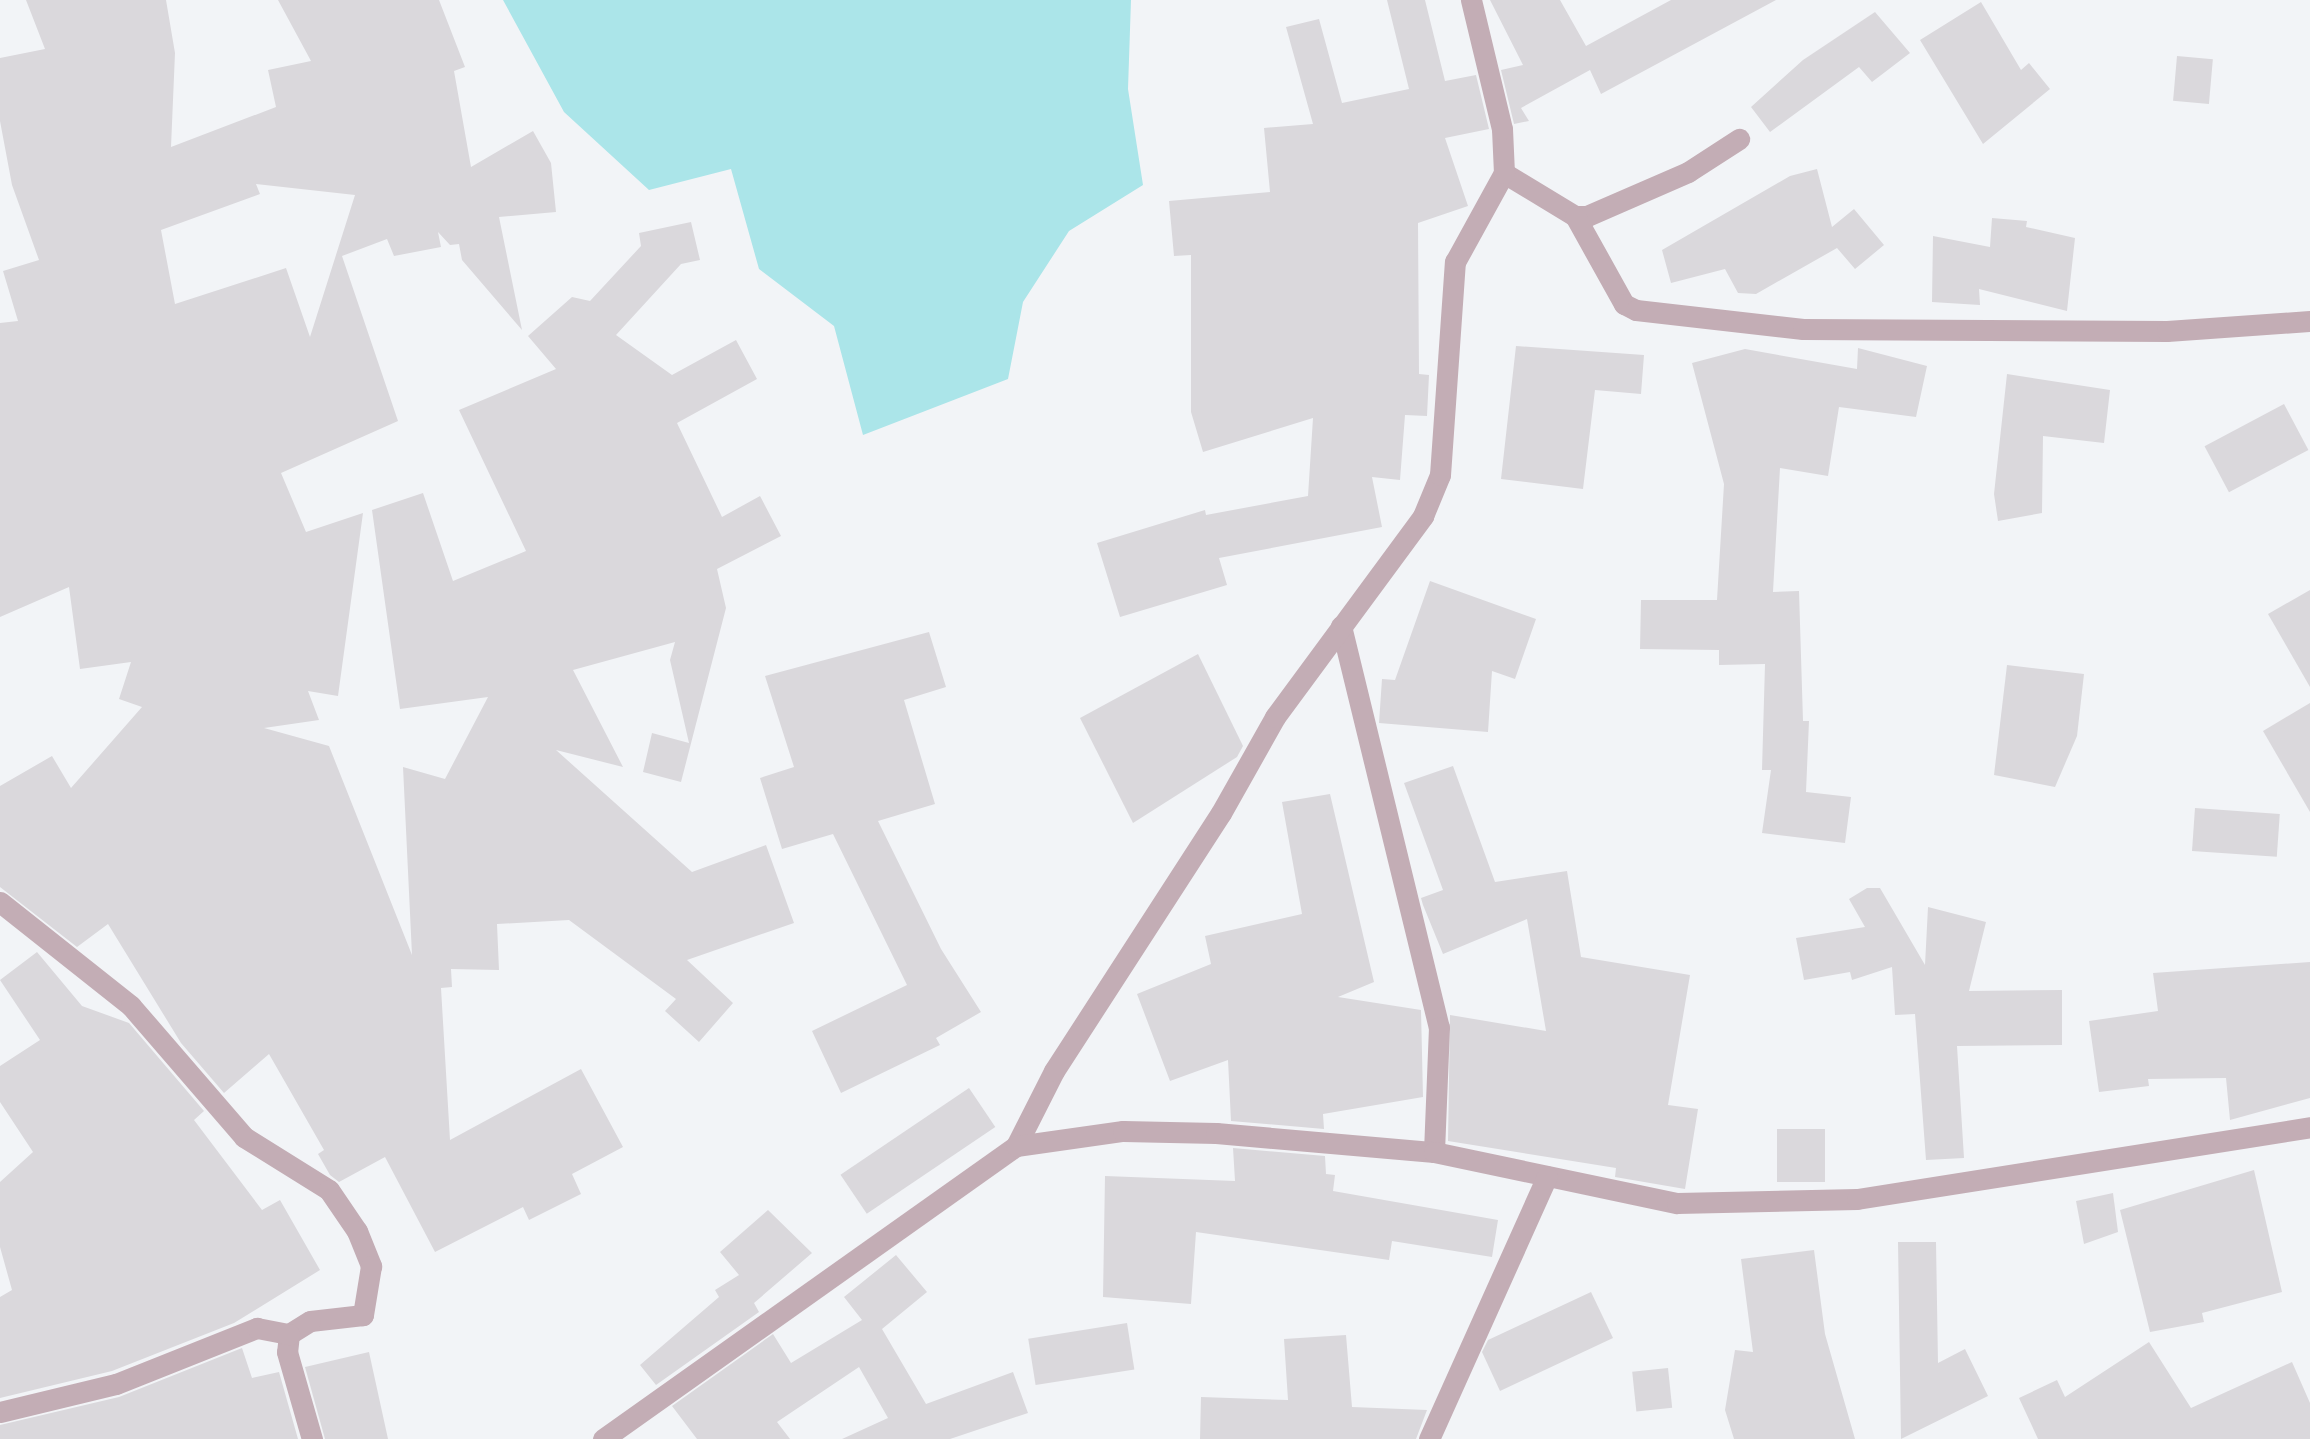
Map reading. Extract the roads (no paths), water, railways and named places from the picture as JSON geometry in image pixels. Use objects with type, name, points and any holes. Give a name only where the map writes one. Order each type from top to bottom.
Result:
[{"type":"street","points":[[603,1439],[1016,1146],[1054,1071],[1221,813],[1275,717],[1423,516],[1440,475],[1455,262],[1504,173],[1502,129],[1471,0]]},
{"type":"street","points":[[1575,216],[1688,172],[1739,139]]},
{"type":"street","points":[[1504,173],[1575,216],[1624,304],[1636,310],[1804,329],[2167,331],[2310,321]]},
{"type":"street","points":[[1341,626],[1439,1027],[1434,1152]]},
{"type":"street","points":[[0,902],[131,1006],[244,1137],[329,1191],[357,1231],[371,1266],[363,1315],[310,1321],[289,1334],[257,1328],[116,1384],[0,1412]]},
{"type":"street","points":[[1016,1146],[1136,1131],[1434,1152],[1677,1203],[1857,1199],[2310,1127]]},
{"type":"street","points":[[1429,1439],[1547,1176]]},
{"type":"street","points":[[289,1334],[288,1352],[313,1439]]},
{"type":"water","points":[[503,0],[1131,0],[1128,89],[1143,185],[1069,231],[1023,302],[1008,379],[863,435],[834,326],[759,269],[731,169],[649,190],[564,112]]}]
